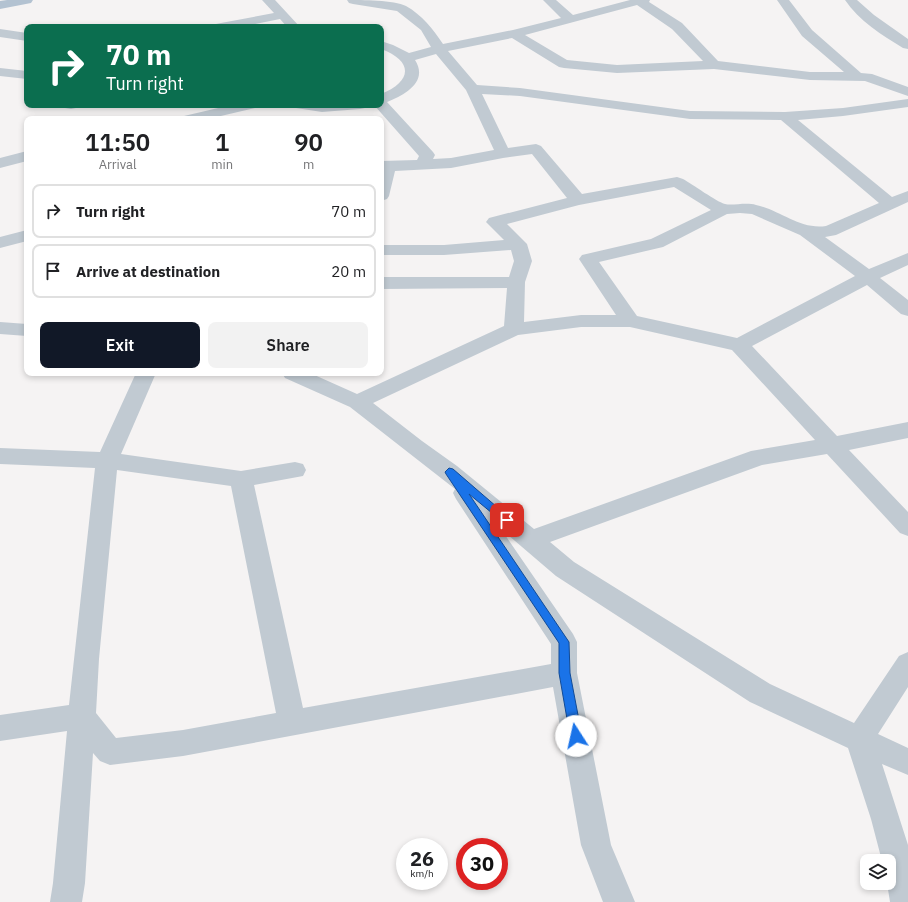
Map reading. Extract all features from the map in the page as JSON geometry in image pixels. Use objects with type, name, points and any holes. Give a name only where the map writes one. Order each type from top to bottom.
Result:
[{"type":"main road","points":[[0,5],[27,0]]},
{"type":"street","points":[[268,0],[291,24]]},
{"type":"street","points":[[353,0],[401,8],[426,28],[439,49],[474,90],[503,153]]},
{"type":"street","points":[[549,0],[570,19]]},
{"type":"street","points":[[407,58],[439,49],[514,34],[642,0],[676,26],[714,65]]},
{"type":"street","points":[[783,0],[808,33],[858,77]]},
{"type":"street","points":[[851,0],[872,20],[908,45]]},
{"type":"street","points":[[236,24],[283,15]]},
{"type":"street","points":[[0,33],[24,37]]},
{"type":"street","points":[[514,34],[564,64],[617,69],[714,65],[810,76],[867,77],[908,92]]},
{"type":"street","points":[[384,45],[395,49],[407,58],[413,67],[411,78],[403,88],[384,98]]},
{"type":"street","points":[[0,72],[24,74]]},
{"type":"street","points":[[474,90],[520,92],[690,115],[785,116],[843,112],[908,103]]},
{"type":"street","points":[[384,107],[427,155],[423,164],[384,166]]},
{"type":"street","points":[[202,116],[238,108]]},
{"type":"street","points":[[237,116],[245,108]]},
{"type":"street","points":[[308,108],[320,113],[345,108]]},
{"type":"street","points":[[785,116],[890,204]]},
{"type":"street","points":[[384,166],[450,163],[503,153],[536,149],[578,200]]},
{"type":"street","points":[[0,162],[24,157]]},
{"type":"street","points":[[514,329],[516,282],[523,262],[518,244],[496,222],[578,200],[677,182],[723,210]]},
{"type":"street","points":[[630,321],[588,260],[657,243],[723,210],[739,208],[757,210],[807,232],[817,234],[830,231],[908,196]]},
{"type":"street","points":[[807,232],[868,277],[908,310]]},
{"type":"street","points":[[0,243],[24,236]]},
{"type":"street","points":[[384,250],[444,250],[518,244]]},
{"type":"street","points":[[739,345],[868,277],[908,258]]},
{"type":"street","points":[[384,283],[516,282]]},
{"type":"street","points":[[357,402],[514,329],[581,322],[630,321],[739,345],[908,527]]},
{"type":"street","points":[[0,328],[24,330]]},
{"type":"street","points":[[66,902],[69,883],[86,651],[108,460],[145,376]]},
{"type":"street","points":[[299,376],[357,402],[414,447],[449,472],[565,569],[760,693],[908,762]]},
{"type":"street","points":[[530,540],[759,457],[833,445],[908,430]]},
{"type":"street","points":[[0,456],[108,460],[241,479],[295,470]]},
{"type":"street","points":[[449,472],[564,642],[564,673],[596,845],[619,902]]},
{"type":"street","points":[[241,479],[292,722]]},
{"type":"street","points":[[859,739],[908,664]]},
{"type":"street","points":[[81,716],[110,752],[183,743],[564,673]]},
{"type":"street","points":[[0,728],[81,716]]},
{"type":"street","points":[[859,739],[879,797],[899,866],[906,902]]},
{"type":"route","points":[[507,520],[449,472],[564,642],[564,673],[576,736]]}]
